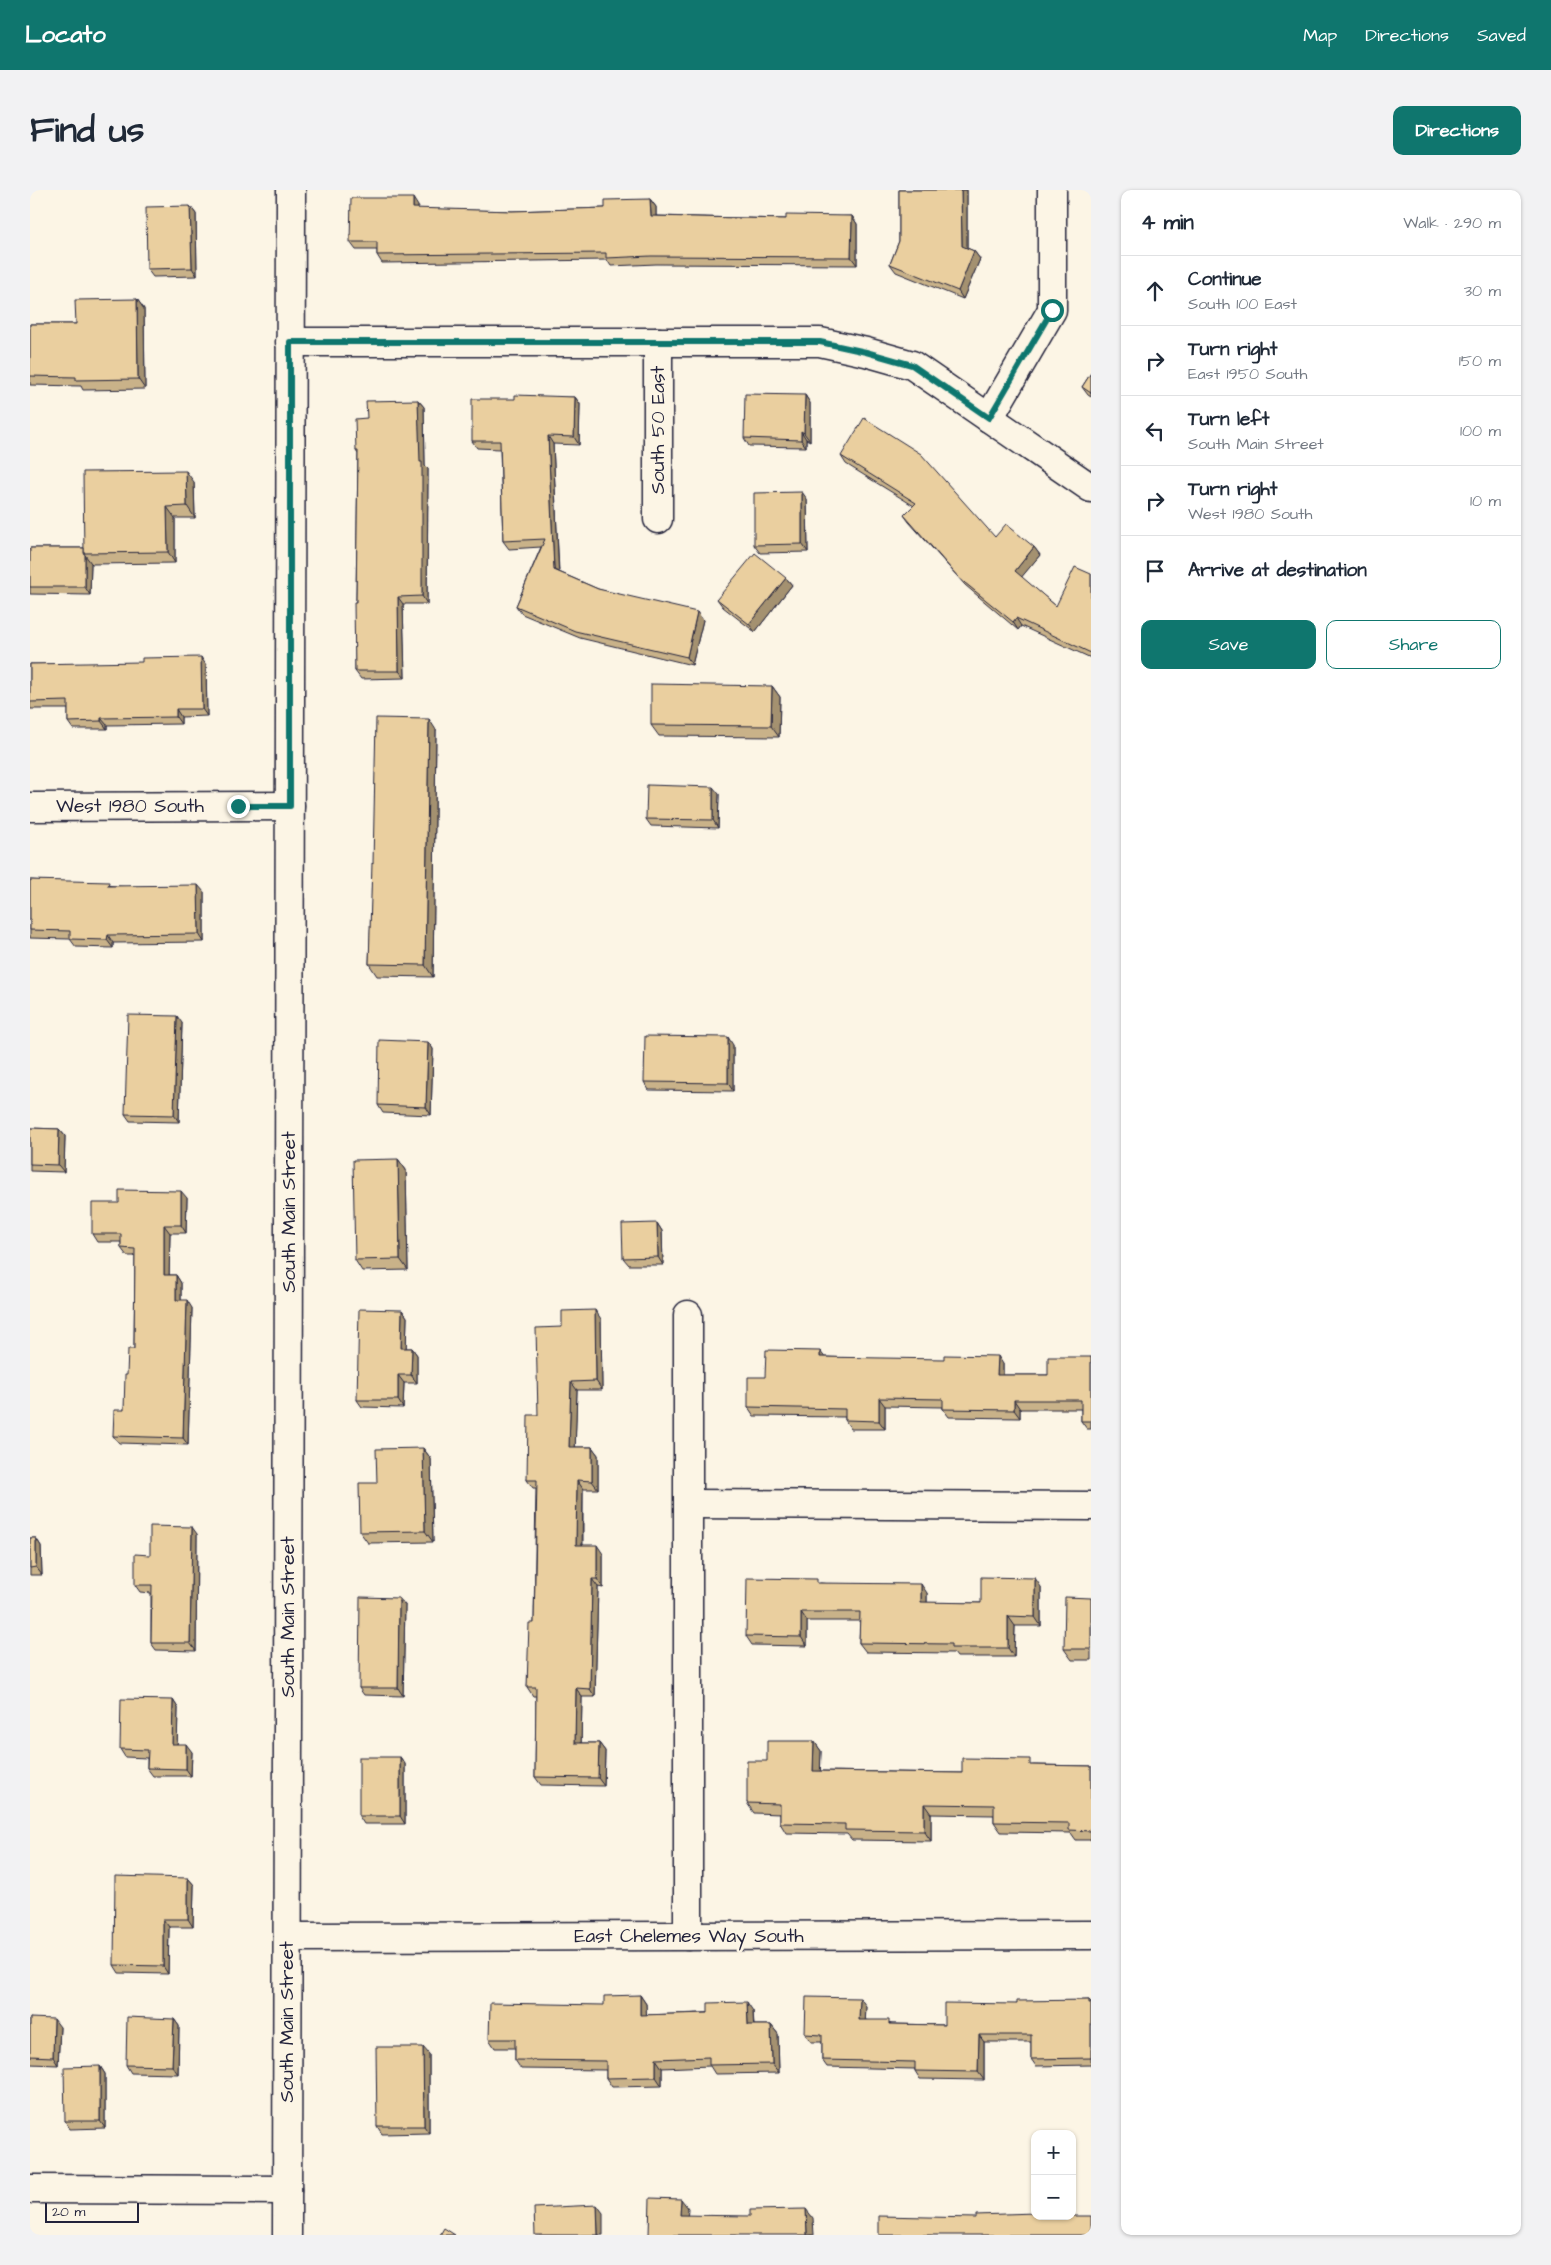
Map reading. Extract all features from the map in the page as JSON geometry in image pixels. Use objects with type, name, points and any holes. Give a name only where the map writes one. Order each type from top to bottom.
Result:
[{"type":"street","name":"South Main Street","points":[[287,2235],[291,190]]},
{"type":"street","points":[[989,418],[1052,310],[1052,190]]},
{"type":"street","points":[[290,342],[820,342],[912,365],[1091,488]]},
{"type":"street","name":"South 50 East","points":[[658,342],[658,519]]},
{"type":"street","name":"West 1980 South","points":[[30,807],[290,806]]},
{"type":"street","points":[[688,1315],[690,1504],[688,1936]]},
{"type":"street","points":[[690,1504],[1091,1506]]},
{"type":"street","name":"East Chelemes Way South","points":[[288,1937],[1091,1935]]},
{"type":"street","points":[[30,2189],[287,2190]]},
{"type":"building","points":[[899,190],[961,190],[962,246],[974,251],[958,291],[890,264],[899,241]]},
{"type":"building","points":[[351,198],[413,198],[413,208],[512,211],[605,208],[605,200],[650,199],[651,216],[786,219],[786,215],[852,216],[851,257],[651,256],[606,258],[606,253],[377,255],[377,242],[350,242]]},
{"type":"building","points":[[190,206],[192,268],[147,269],[146,207]]},
{"type":"building","points":[[137,299],[138,379],[76,380],[76,377],[30,376],[30,324],[76,324],[75,300]]},
{"type":"building","points":[[1091,373],[1091,393],[1082,387]]},
{"type":"building","points":[[745,394],[805,395],[804,433],[801,431],[801,440],[744,438]]},
{"type":"building","points":[[515,395],[575,397],[574,437],[548,436],[554,570],[598,589],[697,612],[687,657],[575,631],[516,606],[545,539],[503,541],[500,441],[472,441],[472,399],[515,399]]},
{"type":"building","points":[[418,400],[420,462],[422,462],[422,596],[398,597],[399,671],[355,671],[354,602],[356,602],[358,451],[356,451],[355,419],[367,418],[366,401]]},
{"type":"building","points":[[864,418],[921,454],[995,537],[1006,524],[1034,547],[1015,571],[1056,606],[1075,567],[1091,574],[1091,653],[1016,618],[1013,622],[959,578],[904,515],[916,503],[841,456]]},
{"type":"building","points":[[186,471],[187,506],[167,507],[168,552],[84,553],[83,472]]},
{"type":"building","points":[[802,492],[802,544],[754,545],[754,493]]},
{"type":"building","points":[[30,548],[84,548],[85,587],[30,587]]},
{"type":"building","points":[[755,553],[786,578],[749,624],[717,599]]},
{"type":"building","points":[[201,657],[202,709],[176,709],[176,717],[101,718],[101,721],[68,722],[68,701],[30,702],[30,664],[142,662],[142,658]]},
{"type":"building","points":[[651,684],[772,686],[771,726],[651,725]]},
{"type":"building","points":[[376,718],[429,719],[425,965],[369,964]]},
{"type":"building","points":[[647,785],[713,787],[713,820],[646,819]]},
{"type":"building","points":[[30,880],[109,882],[108,886],[198,885],[199,934],[108,935],[107,940],[70,939],[70,931],[30,930]]},
{"type":"building","points":[[128,1015],[177,1016],[174,1115],[125,1114]]},
{"type":"building","points":[[645,1036],[728,1037],[728,1083],[644,1082]]},
{"type":"building","points":[[379,1040],[428,1042],[426,1107],[378,1105]]},
{"type":"building","points":[[30,1128],[59,1129],[58,1165],[30,1164]]},
{"type":"building","points":[[398,1159],[400,1259],[355,1260],[353,1160]]},
{"type":"building","points":[[119,1190],[181,1191],[181,1225],[164,1225],[164,1275],[176,1275],[176,1300],[187,1300],[183,1438],[113,1436],[114,1410],[124,1410],[128,1349],[134,1349],[135,1249],[121,1248],[121,1234],[92,1234],[92,1203],[119,1203]]},
{"type":"building","points":[[657,1223],[658,1257],[623,1258],[622,1224]]},
{"type":"building","points":[[359,1309],[402,1310],[401,1348],[412,1348],[411,1375],[398,1375],[398,1400],[357,1400]]},
{"type":"building","points":[[595,1310],[596,1381],[571,1382],[569,1447],[592,1447],[592,1481],[577,1480],[576,1545],[597,1545],[597,1579],[592,1579],[590,1689],[576,1688],[575,1743],[599,1743],[598,1778],[535,1777],[536,1687],[527,1687],[529,1623],[534,1623],[537,1480],[527,1480],[528,1415],[538,1415],[536,1328],[562,1327],[562,1311]]},
{"type":"building","points":[[766,1350],[820,1351],[820,1357],[944,1359],[944,1355],[998,1356],[997,1375],[1048,1375],[1048,1357],[1091,1357],[1091,1421],[1081,1421],[1081,1400],[1014,1400],[1014,1410],[943,1409],[943,1399],[879,1398],[879,1421],[845,1420],[845,1409],[748,1407],[748,1377],[765,1377]]},
{"type":"building","points":[[423,1448],[425,1531],[360,1532],[359,1483],[377,1483],[376,1449]]},
{"type":"building","points":[[150,1526],[192,1527],[190,1643],[151,1643],[152,1585],[135,1585],[135,1554],[150,1555]]},
{"type":"building","points":[[30,1538],[36,1538],[36,1567],[30,1568]]},
{"type":"building","points":[[981,1577],[1035,1578],[1035,1617],[1008,1616],[1008,1648],[951,1648],[951,1644],[859,1643],[860,1612],[801,1612],[801,1637],[746,1636],[747,1578],[817,1579],[817,1583],[921,1584],[921,1602],[981,1603]]},
{"type":"building","points":[[360,1597],[399,1598],[398,1688],[359,1688]]},
{"type":"building","points":[[1065,1597],[1091,1598],[1091,1649],[1064,1649]]},
{"type":"building","points":[[121,1699],[173,1700],[172,1744],[186,1744],[186,1769],[147,1768],[148,1750],[120,1749]]},
{"type":"building","points":[[767,1741],[814,1741],[813,1771],[962,1773],[962,1758],[1030,1759],[1030,1765],[1091,1766],[1091,1831],[1069,1830],[1069,1823],[994,1822],[994,1805],[924,1804],[924,1831],[845,1830],[845,1824],[780,1823],[780,1804],[747,1803],[747,1761],[767,1761]]},
{"type":"building","points":[[359,1757],[400,1757],[400,1816],[359,1816]]},
{"type":"building","points":[[115,1876],[188,1878],[188,1919],[163,1919],[163,1966],[114,1965]]},
{"type":"building","points":[[640,1995],[640,2015],[708,2013],[708,2003],[747,2002],[748,2025],[771,2025],[772,2064],[709,2065],[709,2057],[656,2059],[656,2077],[606,2078],[606,2061],[515,2060],[515,2039],[489,2039],[490,2003],[604,2005],[604,1996]]},
{"type":"building","points":[[806,1997],[860,1998],[859,2020],[889,2020],[889,2024],[944,2025],[944,2003],[1017,2004],[1017,2001],[1089,2000],[1089,2003],[1091,2003],[1091,2058],[1031,2059],[1031,2035],[979,2035],[978,2072],[915,2071],[915,2062],[822,2060],[822,2035],[805,2034]]},
{"type":"building","points":[[127,2017],[174,2019],[172,2066],[126,2065]]},
{"type":"building","points":[[30,2018],[54,2019],[53,2057],[30,2056]]},
{"type":"building","points":[[376,2047],[423,2047],[424,2126],[377,2126]]},
{"type":"building","points":[[100,2066],[100,2121],[65,2121],[64,2067]]},
{"type":"building","points":[[650,2198],[681,2199],[680,2215],[750,2216],[750,2210],[806,2209],[807,2235],[649,2235]]},
{"type":"building","points":[[597,2205],[598,2235],[535,2235],[534,2208]]},
{"type":"building","points":[[1031,2213],[1031,2220],[1076,2220],[1076,2216],[1091,2216],[1091,2235],[879,2235],[879,2216],[976,2218],[976,2215]]},
{"type":"building","points":[[444,2228],[455,2235],[440,2235]]},
{"type":"route","points":[[238,806],[290,806],[290,342],[820,342],[912,365],[989,418],[1052,310]]}]
